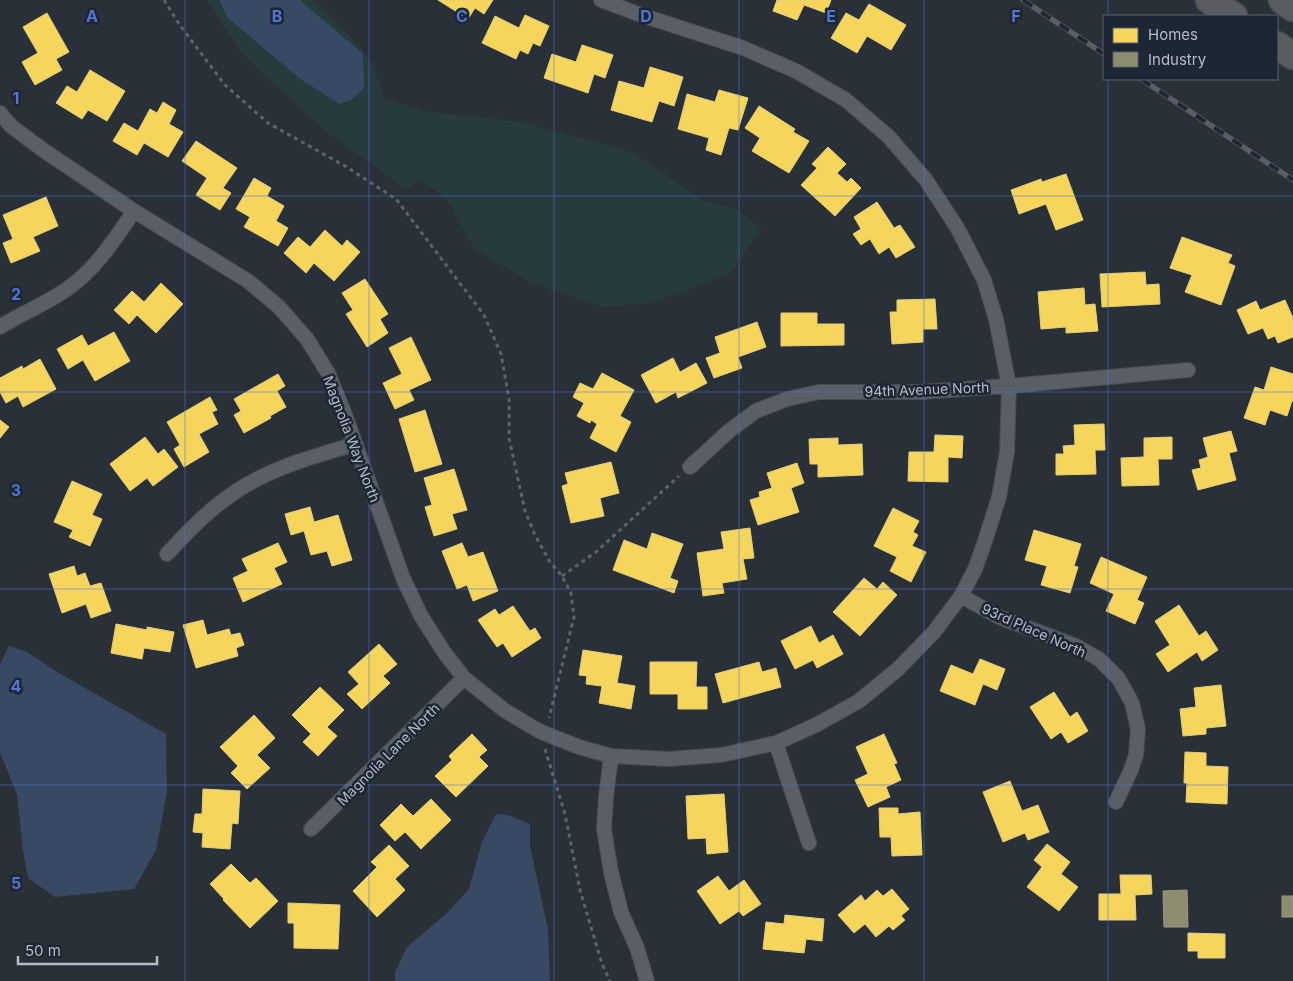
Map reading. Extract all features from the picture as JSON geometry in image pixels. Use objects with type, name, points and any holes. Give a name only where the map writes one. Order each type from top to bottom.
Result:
[{"type":"highway","points":[[1209,0],[1232,15]]},
{"type":"highway","points":[[1282,0],[1293,8]]},
{"type":"highway","points":[[1278,46],[1293,56]]},
{"type":"street","name":"Magnolia Way North","points":[[0,113],[11,126],[43,150],[134,211],[248,281],[279,307],[308,339],[328,373],[344,412],[403,578],[421,616],[444,652],[464,678],[504,710],[539,731],[579,747],[611,756],[669,759],[721,755],[776,743],[816,725],[859,701],[898,669],[934,632],[960,596],[974,568],[999,497],[1007,452],[1009,386],[996,319],[984,280],[958,229],[926,180],[889,137],[846,100],[796,71],[743,48],[641,16],[601,0]]},
{"type":"street","points":[[0,327],[68,289],[86,274],[115,240],[134,211]]},
{"type":"street","name":"94th Avenue North","points":[[690,467],[729,431],[756,411],[787,399],[820,392],[921,392],[1188,370]]},
{"type":"street","points":[[167,554],[214,506],[248,484],[286,466],[355,444]]},
{"type":"street","name":"93rd Place North","points":[[960,596],[999,617],[1076,646],[1099,659],[1119,679],[1132,703],[1138,729],[1136,755],[1116,802]]},
{"type":"street","name":"Magnolia Lane North","points":[[311,830],[464,678]]},
{"type":"street","points":[[776,743],[810,843]]},
{"type":"street","points":[[611,756],[604,829],[611,872],[621,912],[637,948],[647,981]]},
{"type":"path","points":[[164,0],[179,24],[225,85],[268,124],[345,166],[396,199],[484,315],[501,354],[508,399],[509,438],[525,511],[535,535],[550,562],[562,576],[571,593],[574,617],[549,718]]},
{"type":"path","points":[[562,576],[596,552],[690,467]]},
{"type":"path","points":[[545,751],[565,814],[580,890],[602,964],[610,981]]},
{"type":"green space","points":[[207,0],[313,0],[347,33],[372,62],[384,98],[423,111],[521,122],[632,152],[704,201],[735,208],[761,228],[731,273],[651,303],[602,307],[530,282],[473,247],[448,201],[422,180],[405,190],[383,172],[330,135],[243,55]]},
{"type":"water","points":[[219,0],[300,0],[363,54],[364,88],[351,100],[339,104],[299,78],[227,17]]},
{"type":"water","points":[[9,646],[27,652],[57,672],[166,734],[167,792],[156,850],[134,889],[55,897],[28,878],[17,794],[0,753],[0,664]]},
{"type":"water","points":[[496,814],[508,815],[530,824],[530,846],[548,929],[550,981],[395,981],[395,972],[407,947],[447,913],[469,889],[482,842]]},
{"type":"building: Homes","points":[[438,0],[493,0],[484,14],[475,8],[468,19]]},
{"type":"building: Homes","points":[[777,0],[831,0],[826,13],[804,5],[797,20],[773,11]]},
{"type":"building: Homes","points":[[869,4],[906,25],[891,50],[867,36],[857,53],[831,38],[846,13],[859,20]]},
{"type":"building: Homes","points":[[47,13],[69,52],[56,59],[62,70],[35,85],[22,62],[38,53],[23,27]]},
{"type":"building: Homes","points":[[525,15],[549,26],[540,46],[533,43],[528,54],[520,50],[516,59],[482,43],[495,16],[519,28]]},
{"type":"building: Homes","points":[[582,45],[613,55],[605,78],[594,74],[588,93],[544,78],[552,54],[576,62]]},
{"type":"building: Homes","points":[[650,67],[683,77],[674,106],[659,101],[652,122],[611,110],[619,81],[644,88]]},
{"type":"building: Homes","points":[[90,70],[125,91],[107,121],[88,110],[82,119],[56,103],[67,86],[77,92]]},
{"type":"building: Homes","points":[[719,90],[748,98],[738,130],[729,128],[721,155],[706,150],[709,138],[678,129],[687,94],[715,102]]},
{"type":"building: Homes","points":[[163,102],[176,110],[169,124],[183,132],[168,157],[144,143],[137,155],[113,141],[124,123],[138,131],[150,109],[157,113]]},
{"type":"building: Homes","points":[[759,106],[795,129],[793,132],[809,141],[789,173],[752,151],[760,138],[745,128]]},
{"type":"building: Homes","points":[[196,141],[237,168],[223,188],[231,193],[220,210],[196,195],[207,178],[182,161]]},
{"type":"building: Homes","points":[[828,147],[846,164],[837,173],[847,182],[851,178],[861,188],[835,216],[801,185],[817,168],[812,164]]},
{"type":"building: Homes","points":[[1066,174],[1083,220],[1056,230],[1046,204],[1019,214],[1011,190],[1041,179],[1042,182]]},
{"type":"building: Homes","points":[[254,178],[271,188],[267,196],[284,206],[276,221],[288,228],[278,246],[244,227],[250,217],[236,209]]},
{"type":"building: Homes","points":[[46,197],[58,226],[33,237],[40,251],[11,263],[3,243],[13,239],[3,215]]},
{"type":"building: Homes","points":[[877,202],[894,228],[900,225],[915,247],[896,258],[889,247],[879,254],[870,239],[861,245],[853,234],[861,229],[854,217]]},
{"type":"building: Homes","points":[[325,230],[342,246],[347,240],[360,252],[334,281],[314,263],[306,273],[284,253],[298,237],[310,247]]},
{"type":"building: Homes","points":[[1182,237],[1232,255],[1228,263],[1235,266],[1221,305],[1185,292],[1192,275],[1170,268]]},
{"type":"building: Homes","points":[[1145,272],[1146,285],[1159,284],[1160,304],[1102,307],[1100,274]]},
{"type":"building: Homes","points":[[365,279],[388,314],[380,319],[388,333],[367,347],[346,314],[353,310],[342,293]]},
{"type":"building: Homes","points":[[161,283],[183,304],[156,333],[137,315],[129,324],[114,310],[132,291],[144,302]]},
{"type":"building: Homes","points":[[1084,288],[1085,305],[1095,304],[1098,331],[1066,333],[1066,327],[1041,329],[1038,292]]},
{"type":"building: Homes","points":[[935,299],[937,329],[923,329],[923,342],[892,344],[890,312],[897,312],[897,300]]},
{"type":"building: Homes","points":[[1285,300],[1293,318],[1293,337],[1278,343],[1275,336],[1268,339],[1263,328],[1248,334],[1237,310],[1256,301],[1260,310]]},
{"type":"building: Homes","points":[[781,313],[817,313],[817,324],[844,324],[844,345],[781,346]]},
{"type":"building: Homes","points":[[757,322],[766,347],[738,357],[742,368],[714,378],[706,358],[720,353],[715,337]]},
{"type":"building: Homes","points":[[114,332],[130,361],[95,381],[83,360],[68,369],[57,349],[82,335],[88,346]]},
{"type":"building: Homes","points":[[411,337],[431,380],[409,390],[414,400],[395,409],[383,383],[402,374],[389,348]]},
{"type":"building: Homes","points":[[673,358],[680,372],[696,363],[707,383],[678,398],[676,392],[656,403],[641,375]]},
{"type":"building: Homes","points":[[40,359],[56,389],[23,407],[18,396],[6,403],[0,392],[0,378],[22,366],[23,369]]},
{"type":"building: Homes","points":[[1271,367],[1293,374],[1293,401],[1287,416],[1270,410],[1265,425],[1244,418],[1255,387],[1264,390]]},
{"type":"building: Homes","points":[[602,373],[634,390],[620,416],[631,422],[616,452],[590,438],[597,424],[591,420],[590,423],[577,416],[584,403],[573,397],[580,383],[593,389]]},
{"type":"building: Homes","points":[[278,374],[285,386],[277,391],[286,407],[244,433],[234,415],[241,411],[234,399]]},
{"type":"building: Homes","points":[[210,397],[217,410],[212,412],[218,424],[199,434],[209,452],[184,467],[174,449],[180,445],[167,422]]},
{"type":"building: Homes","points":[[425,410],[442,464],[415,472],[399,419]]},
{"type":"building: Homes","points":[[0,420],[9,427],[0,438]]},
{"type":"building: Homes","points":[[1104,424],[1105,450],[1095,450],[1096,474],[1056,475],[1056,454],[1064,454],[1063,446],[1075,445],[1074,425]]},
{"type":"building: Homes","points":[[1231,431],[1237,451],[1229,453],[1236,480],[1198,490],[1192,470],[1201,468],[1199,460],[1208,457],[1203,438]]},
{"type":"building: Homes","points":[[935,435],[963,436],[962,458],[948,457],[948,482],[908,481],[909,452],[934,452]]},
{"type":"building: Homes","points":[[145,437],[158,454],[164,449],[178,467],[153,486],[147,478],[130,491],[110,464]]},
{"type":"building: Homes","points":[[1172,437],[1172,459],[1158,459],[1159,485],[1122,486],[1121,458],[1144,457],[1144,438]]},
{"type":"building: Homes","points":[[838,438],[838,445],[862,444],[863,475],[818,477],[818,464],[810,464],[809,439]]},
{"type":"building: Homes","points":[[611,462],[619,493],[600,498],[604,516],[571,523],[562,486],[568,484],[565,473]]},
{"type":"building: Homes","points":[[797,463],[804,483],[791,488],[799,512],[758,525],[750,500],[760,497],[759,492],[772,488],[767,473]]},
{"type":"building: Homes","points":[[454,469],[467,510],[452,514],[457,529],[434,536],[425,507],[432,505],[424,478]]},
{"type":"building: Homes","points":[[72,481],[102,494],[92,515],[102,519],[90,546],[69,537],[73,530],[54,522]]},
{"type":"building: Homes","points":[[310,507],[314,522],[338,515],[352,560],[332,566],[327,551],[311,555],[304,531],[291,535],[285,514]]},
{"type":"building: Homes","points":[[893,508],[919,521],[913,532],[918,535],[912,546],[926,552],[911,582],[890,571],[897,557],[874,546]]},
{"type":"building: Homes","points":[[750,528],[754,558],[743,559],[747,579],[722,583],[724,593],[703,596],[697,553],[724,549],[721,532]]},
{"type":"building: Homes","points":[[1034,530],[1081,544],[1074,566],[1078,567],[1070,593],[1041,585],[1047,566],[1025,560]]},
{"type":"building: Homes","points":[[652,533],[683,544],[670,578],[678,581],[674,593],[613,570],[624,540],[647,549]]},
{"type":"building: Homes","points":[[278,543],[287,562],[274,568],[282,584],[243,602],[233,578],[248,571],[242,559]]},
{"type":"building: Homes","points":[[462,543],[468,557],[483,552],[498,591],[473,601],[467,585],[457,589],[442,551]]},
{"type":"building: Homes","points":[[1101,557],[1147,577],[1137,600],[1144,603],[1135,624],[1106,611],[1114,594],[1090,583]]},
{"type":"building: Homes","points":[[74,566],[77,576],[85,573],[90,586],[101,583],[111,611],[91,618],[86,604],[62,613],[49,574]]},
{"type":"building: Homes","points":[[864,578],[877,589],[883,582],[897,595],[860,636],[833,612]]},
{"type":"building: Homes","points":[[1179,605],[1199,636],[1206,631],[1218,650],[1202,661],[1197,652],[1168,672],[1156,654],[1170,645],[1155,621]]},
{"type":"building: Homes","points":[[513,606],[530,631],[535,628],[541,638],[512,657],[503,643],[497,647],[478,620],[495,609],[499,615]]},
{"type":"building: Homes","points":[[203,620],[207,635],[229,629],[231,635],[240,633],[244,645],[236,648],[238,656],[196,668],[183,625]]},
{"type":"building: Homes","points":[[116,624],[147,630],[147,627],[174,632],[170,652],[144,648],[142,659],[111,653]]},
{"type":"building: Homes","points":[[811,626],[819,643],[833,635],[843,654],[817,668],[813,660],[795,669],[781,641]]},
{"type":"building: Homes","points":[[379,644],[397,664],[383,676],[390,683],[362,709],[347,694],[359,684],[348,672]]},
{"type":"building: Homes","points":[[583,650],[622,656],[617,683],[635,686],[631,709],[599,703],[602,686],[586,684],[587,676],[579,675]]},
{"type":"building: Homes","points":[[980,659],[1005,669],[997,690],[983,684],[975,705],[940,691],[951,665],[973,674]]},
{"type":"building: Homes","points":[[650,662],[697,662],[696,687],[707,687],[707,709],[678,709],[678,694],[650,694]]},
{"type":"building: Homes","points":[[759,662],[762,672],[776,668],[781,687],[723,703],[715,674]]},
{"type":"building: Homes","points":[[1221,685],[1226,726],[1206,728],[1206,734],[1183,736],[1180,709],[1196,707],[1194,688]]},
{"type":"building: Homes","points":[[320,687],[344,710],[327,727],[337,736],[318,756],[303,742],[311,734],[292,715]]},
{"type":"building: Homes","points":[[1054,692],[1070,717],[1077,712],[1088,731],[1068,743],[1061,732],[1051,739],[1030,707]]},
{"type":"building: Homes","points":[[254,715],[275,738],[257,755],[270,768],[247,789],[231,773],[238,766],[220,747]]},
{"type":"building: Homes","points":[[472,734],[487,750],[479,757],[488,766],[456,797],[435,776],[452,760],[449,756]]},
{"type":"building: Homes","points":[[884,734],[897,763],[894,764],[901,780],[886,787],[890,797],[868,807],[855,780],[868,774],[856,747]]},
{"type":"building: Homes","points":[[1185,752],[1206,753],[1206,766],[1228,767],[1227,804],[1186,802],[1187,783],[1184,783]]},
{"type":"building: Homes","points":[[1010,781],[1022,811],[1038,805],[1049,832],[1028,840],[1025,833],[1003,842],[983,792]]},
{"type":"building: Homes","points":[[203,789],[240,791],[238,824],[232,823],[230,849],[202,847],[203,833],[193,832],[195,814],[202,814]]},
{"type":"building: Homes","points":[[724,794],[728,852],[707,854],[706,838],[688,839],[686,796]]},
{"type":"building: Homes","points":[[431,799],[451,820],[421,849],[405,832],[395,841],[380,825],[401,804],[413,816]]},
{"type":"building: Homes","points":[[879,808],[898,808],[898,814],[920,812],[922,855],[892,856],[891,837],[880,837]]},
{"type":"building: Homes","points":[[1047,844],[1070,862],[1061,874],[1078,887],[1059,911],[1027,887],[1042,867],[1034,860]]},
{"type":"building: Homes","points":[[389,845],[409,866],[395,879],[405,890],[377,917],[353,891],[377,867],[371,862]]},
{"type":"building: Homes","points":[[231,864],[250,883],[256,878],[278,901],[250,928],[210,884]]},
{"type":"building: Homes","points":[[1120,875],[1151,875],[1152,894],[1135,895],[1136,920],[1099,920],[1099,894],[1121,894]]},
{"type":"building: Homes","points":[[718,876],[729,891],[744,880],[761,904],[743,916],[739,911],[720,924],[697,891]]},
{"type":"building: Homes","points":[[892,889],[909,909],[901,916],[905,920],[893,930],[889,926],[876,937],[865,924],[854,933],[838,915],[861,895],[865,901],[877,890],[883,896]]},
{"type":"building: Homes","points":[[288,903],[340,905],[338,949],[294,948],[294,923],[288,923]]},
{"type":"building: Homes","points":[[785,915],[824,919],[822,941],[806,939],[804,953],[763,949],[766,922],[784,924]]},
{"type":"building: Homes","points":[[1188,933],[1225,934],[1225,958],[1198,958],[1198,951],[1188,951]]},
{"type":"building: Industry","points":[[1187,890],[1188,927],[1164,927],[1163,891]]},
{"type":"building: Industry","points":[[1282,896],[1293,896],[1293,917],[1282,917]]},
{"type":"railway","points":[[1023,0],[1103,53]]},
{"type":"railway","points":[[1143,80],[1293,180]]}]
